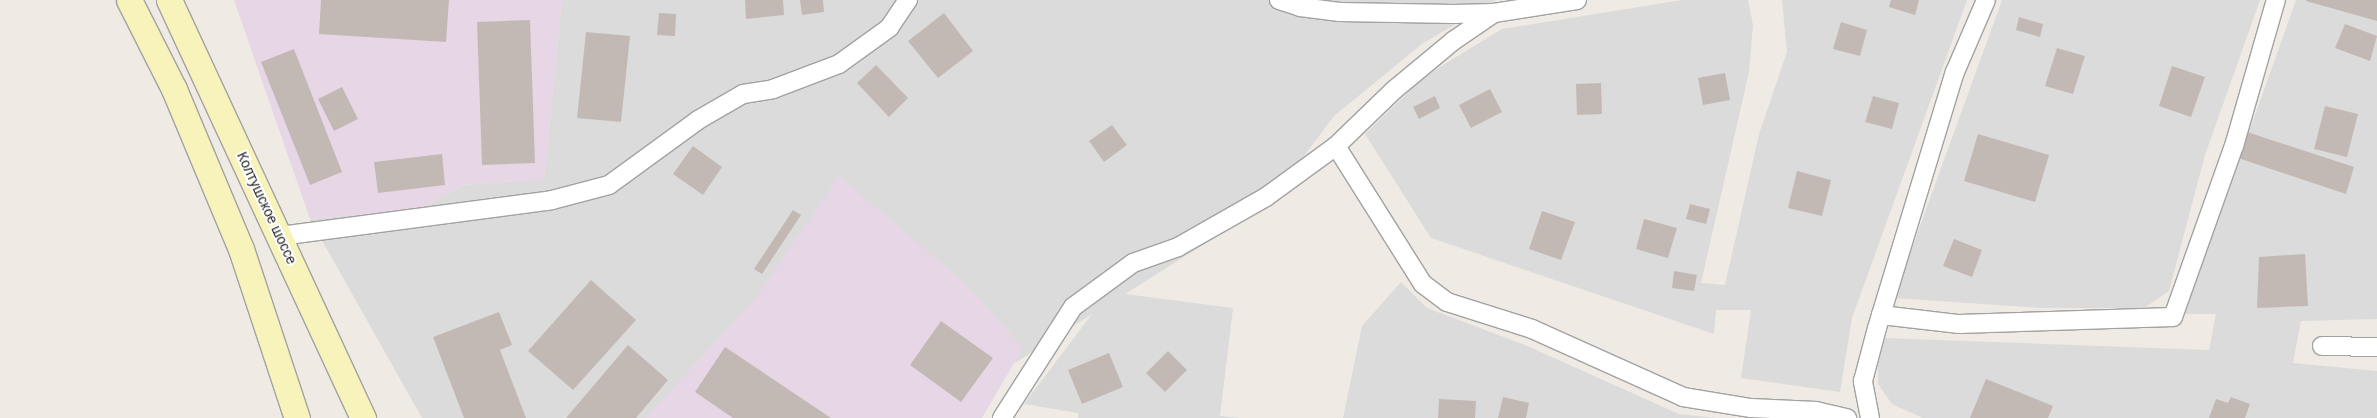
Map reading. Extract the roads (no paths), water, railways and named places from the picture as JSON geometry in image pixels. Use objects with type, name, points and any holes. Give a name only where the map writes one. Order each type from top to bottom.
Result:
[{"type":"main road","points":[[128,0],[174,89],[241,249],[297,418]]},
{"type":"main road","name":"Колтушское шоссе","points":[[168,0],[280,236],[363,418]]},
{"type":"street","points":[[280,236],[552,200],[609,185],[698,120],[743,94],[773,89],[839,64],[889,28],[908,0]]},
{"type":"street","points":[[1279,0],[1300,7],[1340,12],[1494,13],[1577,0]]},
{"type":"street","points":[[1870,418],[1863,381],[1881,315],[1955,72],[1986,0]]},
{"type":"street","points":[[1881,315],[1959,324],[2173,318],[2234,146],[2276,0]]},
{"type":"street","points":[[1002,418],[1073,307],[1133,263],[1178,247],[1258,201],[1336,146],[1416,72],[1494,13]]},
{"type":"street","points":[[1336,146],[1423,284],[1446,302],[1532,329],[1683,397],[1751,408],[1816,411],[1847,418]]},
{"type":"street","points":[[2322,346],[2377,347]]}]
